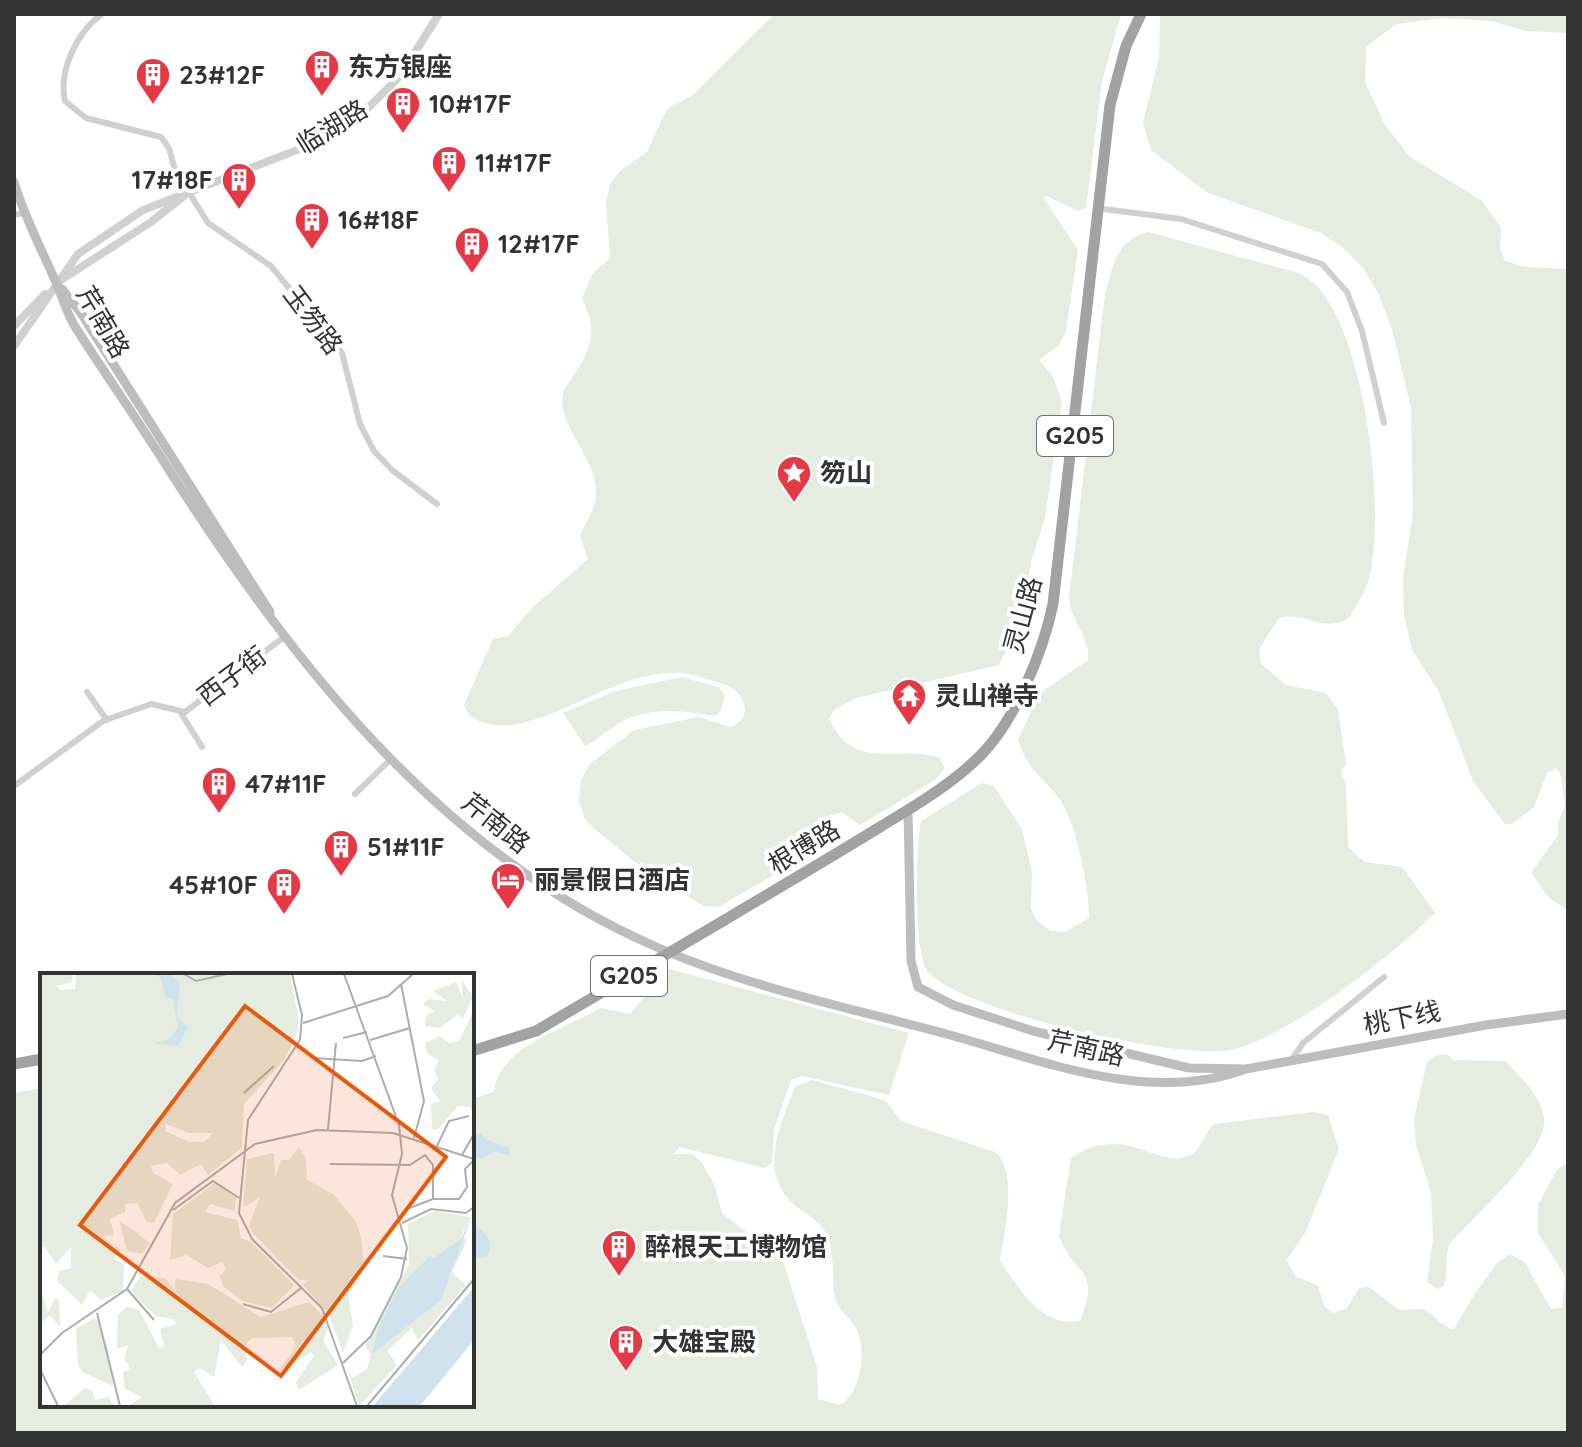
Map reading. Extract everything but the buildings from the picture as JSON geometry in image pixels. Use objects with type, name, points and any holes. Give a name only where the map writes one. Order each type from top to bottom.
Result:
[{"type":"highway","name":"灵山路","points":[[908,809],[957,775],[988,746],[1025,685],[1049,625],[1070,478],[1096,208],[1110,105],[1126,46],[1141,14]]},
{"type":"highway","name":"根博路","points":[[474,1050],[536,1031],[908,809]]},
{"type":"highway","points":[[14,1064],[40,1059]]},
{"type":"main road","name":"芹南路","points":[[14,182],[19,214],[57,283],[72,322],[252,597],[392,758],[458,823],[524,873],[650,945],[698,963],[1043,1062],[1136,1082],[1207,1081],[1246,1069]]},
{"type":"main road","points":[[908,809],[912,976],[918,987],[953,1005],[1020,1027],[1142,1059],[1189,1068],[1246,1069]]},
{"type":"main road","name":"桃下线","points":[[1246,1069],[1486,1025],[1568,1014]]},
{"type":"street","name":"玉笏路","points":[[102,14],[76,42],[64,85],[65,101],[86,118],[161,137],[208,223],[271,266],[302,300],[342,353],[360,424],[374,451],[392,470],[437,504]]},
{"type":"street","name":"临湖路","points":[[57,283],[78,254],[143,210],[310,145],[363,113],[400,76],[439,14]]},
{"type":"street","points":[[14,326],[57,283],[167,211],[189,192]]},
{"type":"street","points":[[1096,208],[1181,219],[1322,264],[1347,292],[1362,331],[1384,423]]},
{"type":"street","points":[[14,346],[57,283]]},
{"type":"street","name":"西子街","points":[[14,786],[107,720],[151,704],[164,705],[181,713],[284,637]]},
{"type":"street","points":[[87,692],[107,720]]},
{"type":"street","points":[[181,713],[202,747]]},
{"type":"street","points":[[355,794],[392,758]]},
{"type":"street","points":[[1291,1061],[1303,1043],[1384,977]]},
{"type":"shaded area","points":[[774,14],[1121,14],[1102,81],[1086,208],[1078,211],[1047,196],[1043,197],[1078,250],[1066,332],[1059,345],[1039,360],[1053,377],[1062,402],[1045,518],[1031,562],[1021,621],[999,665],[856,698],[834,710],[829,719],[851,746],[877,753],[939,757],[945,768],[935,780],[860,825],[843,813],[815,822],[797,844],[793,864],[718,907],[704,906],[641,867],[585,819],[579,801],[581,781],[589,765],[634,730],[699,717],[731,727],[738,723],[745,708],[734,689],[690,674],[659,674],[637,678],[554,713],[511,725],[477,720],[464,705],[493,639],[508,636],[532,608],[588,559],[580,536],[595,501],[595,482],[562,405],[564,390],[590,344],[590,318],[582,298],[593,273],[610,258],[606,202],[610,184],[620,171],[647,152],[667,109],[693,95]]},
{"type":"shaded area","points":[[1160,14],[1568,14],[1568,33],[1525,31],[1490,21],[1444,18],[1396,24],[1366,47],[1365,82],[1385,125],[1409,156],[1482,201],[1501,228],[1500,248],[1505,261],[1526,267],[1568,269],[1568,910],[1549,898],[1531,873],[1558,835],[1558,822],[1565,806],[1560,772],[1556,768],[1547,773],[1534,807],[1512,824],[1505,824],[1473,781],[1439,692],[1412,650],[1404,615],[1403,578],[1413,513],[1411,408],[1392,329],[1379,295],[1363,268],[1341,246],[1321,233],[1208,193],[1151,150],[1143,123],[1159,57]]},
{"type":"shaded area","points":[[1148,232],[1299,273],[1317,286],[1335,314],[1349,347],[1360,385],[1373,468],[1374,544],[1370,575],[1348,619],[1329,624],[1298,617],[1279,618],[1259,649],[1261,664],[1286,685],[1326,693],[1338,709],[1346,764],[1341,772],[1346,784],[1348,847],[1365,862],[1402,867],[1435,913],[1341,991],[1285,1027],[1235,1049],[1209,1051],[1124,1041],[1027,1017],[949,987],[928,972],[920,944],[917,875],[921,821],[982,783],[993,785],[1022,829],[1032,872],[1031,909],[1037,921],[1051,931],[1065,932],[1089,918],[1081,858],[1067,811],[1031,766],[1018,739],[1040,693],[1088,660],[1087,644],[1073,615],[1069,598],[1105,294],[1122,248]]},
{"type":"shaded area","points":[[682,677],[718,687],[725,695],[721,711],[714,716],[677,711],[640,715],[616,725],[585,746],[563,713],[615,691]]},
{"type":"shaded area","points":[[669,969],[909,1033],[889,1095],[802,1076],[791,1080],[774,1130],[772,1162],[765,1168],[679,1147],[674,1154],[692,1154],[702,1163],[715,1186],[722,1213],[783,1261],[817,1367],[818,1399],[840,1405],[847,1399],[857,1382],[862,1351],[858,1332],[835,1297],[828,1237],[819,1223],[785,1196],[776,1176],[776,1142],[787,1108],[795,1087],[812,1080],[886,1101],[901,1121],[995,1152],[1002,1161],[1008,1187],[1007,1219],[1000,1261],[1033,1304],[1054,1319],[1066,1322],[1080,1321],[1088,1291],[1087,1281],[1059,1235],[1071,1158],[1090,1148],[1108,1144],[1125,1145],[1180,1158],[1195,1152],[1214,1124],[1315,1112],[1328,1115],[1339,1149],[1306,1231],[1287,1260],[1295,1276],[1318,1286],[1324,1306],[1333,1313],[1347,1308],[1359,1288],[1369,1287],[1399,1310],[1424,1309],[1448,1328],[1454,1329],[1497,1263],[1509,1254],[1524,1261],[1551,1309],[1562,1308],[1565,1276],[1538,1233],[1538,1205],[1557,1169],[1566,1164],[1568,1433],[14,1433],[14,1093],[40,1088],[40,1407],[474,1407],[474,1098],[494,1092],[508,1062],[536,1041],[600,1008],[630,1014],[644,997],[648,973],[666,978]]},
{"type":"shaded area","points":[[1447,1054],[1453,1060],[1505,1061],[1534,1094],[1544,1117],[1543,1131],[1522,1166],[1449,1245],[1444,1285],[1438,1289],[1427,1282],[1433,1239],[1431,1193],[1416,1145],[1414,1119],[1427,1062],[1434,1056]]},
{"type":"water","points":[[480,1133],[486,1140],[508,1147],[511,1156],[495,1151],[482,1159],[474,1157],[474,1134]]},
{"type":"water","points":[[474,1227],[488,1239],[488,1256],[474,1256]]},
{"type":"place","name":"东方银座","points":[[322,98]]},
{"type":"place","name":"23#12F","points":[[153,106]]},
{"type":"place","name":"10#17F","points":[[403,135]]},
{"type":"place","name":"11#17F","points":[[449,194]]},
{"type":"place","name":"17#18F","points":[[239,211]]},
{"type":"place","name":"16#18F","points":[[312,251]]},
{"type":"place","name":"12#17F","points":[[472,275]]},
{"type":"place","name":"笏山","points":[[794,504]]},
{"type":"place","name":"灵山禅寺","points":[[909,727]]},
{"type":"place","name":"47#11F","points":[[219,815]]},
{"type":"place","name":"51#11F","points":[[341,878]]},
{"type":"place","name":"丽景假日酒店","points":[[508,911]]},
{"type":"place","name":"45#10F","points":[[284,916]]},
{"type":"place","name":"醉根天工博物馆","points":[[619,1278]]},
{"type":"place","name":"大雄宝殿","points":[[626,1373]]}]
